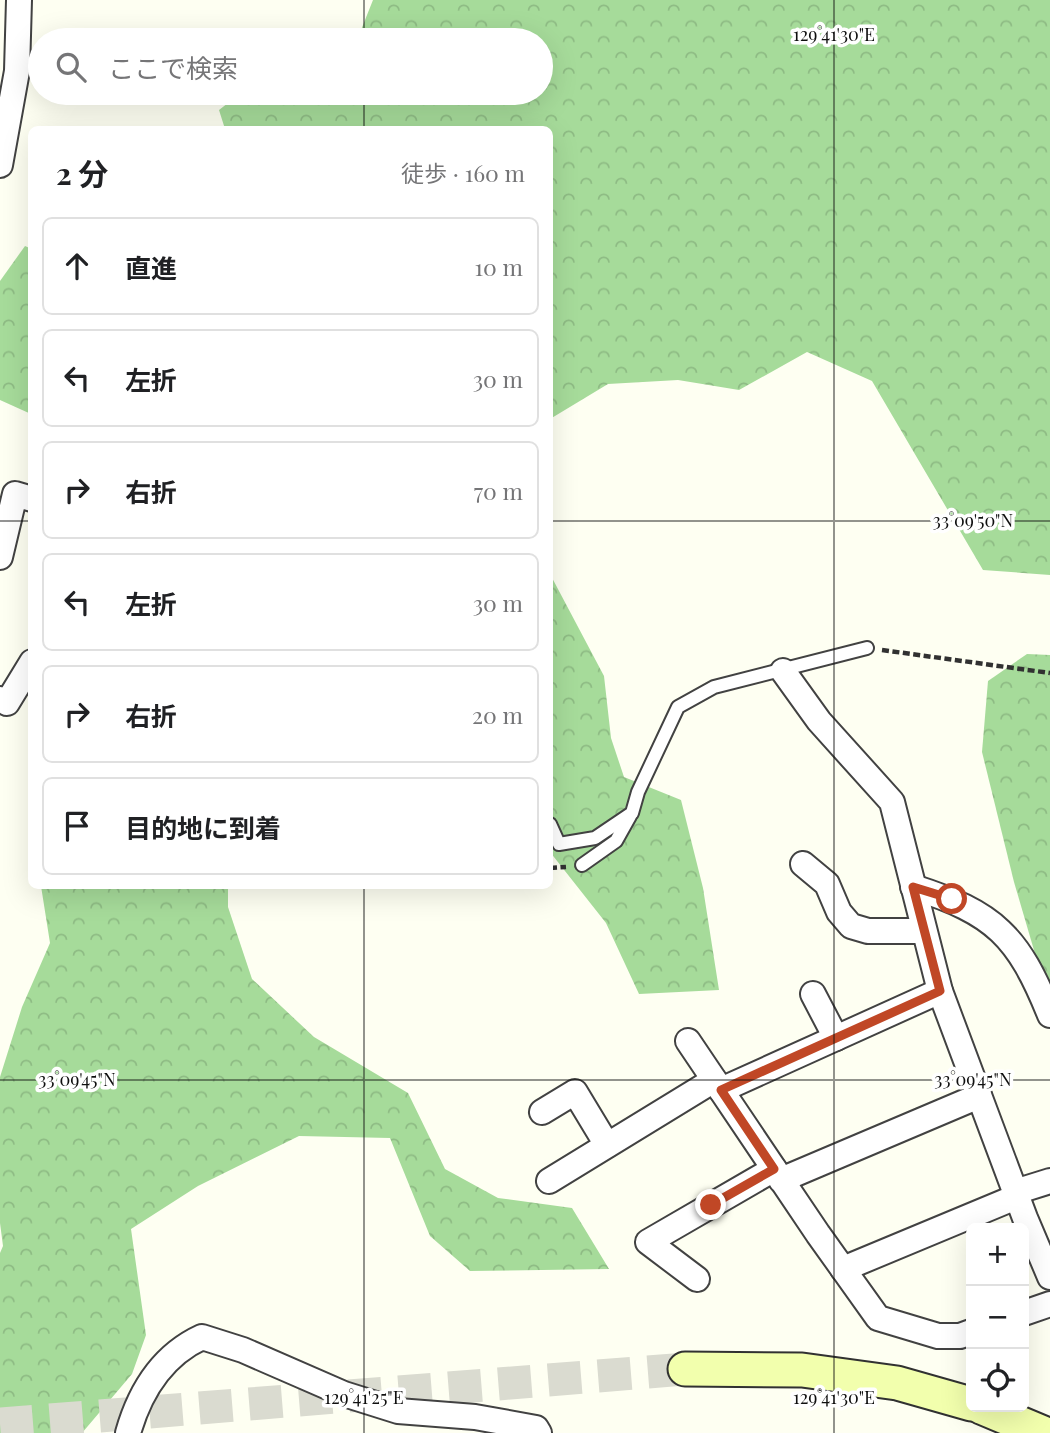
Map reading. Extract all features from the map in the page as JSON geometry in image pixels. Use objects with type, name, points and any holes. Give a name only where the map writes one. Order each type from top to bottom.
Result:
[{"type":"street","points":[[0,165],[17,71],[19,0]]},
{"type":"street","points":[[0,557],[15,494],[28,498]]},
{"type":"street","points":[[0,699],[6,703],[28,668]]},
{"type":"street","points":[[783,671],[819,721],[892,803],[940,991],[1050,1278]]},
{"type":"street","points":[[803,864],[827,884],[839,912],[851,926],[868,931],[924,931]]},
{"type":"street","points":[[913,887],[952,899],[994,925],[1018,948],[1050,1015]]},
{"type":"street","points":[[549,1181],[607,1145],[718,1085],[836,1038],[940,991]]},
{"type":"street","points":[[813,994],[836,1038]]},
{"type":"street","points":[[688,1041],[878,1318],[938,1336],[966,1334]]},
{"type":"street","points":[[542,1112],[575,1092],[607,1145]]},
{"type":"street","points":[[698,1279],[648,1242],[778,1174],[979,1096]]},
{"type":"street","points":[[843,1269],[1050,1181]]},
{"type":"street","points":[[1029,1311],[1050,1304]]},
{"type":"street","points":[[133,1431],[153,1376],[179,1348],[202,1337],[243,1350],[344,1394],[398,1411],[475,1417],[536,1428],[539,1433]]},
{"type":"street","points":[[685,1369],[802,1370],[897,1383],[966,1403]]},
{"type":"street","points":[[993,1412],[1043,1433]]},
{"type":"lane","points":[[582,865],[616,841],[632,813],[638,792],[678,707],[714,687],[867,649]]},
{"type":"lane","points":[[553,831],[559,844],[595,838],[632,813]]},
{"type":"path","points":[[867,649],[1050,673]]},
{"type":"green space","points":[[373,0],[1050,0],[1050,575],[983,570],[872,381],[807,352],[739,390],[678,380],[608,384],[553,417],[553,126],[224,126],[219,110],[225,105],[553,105],[553,28],[362,28]]},
{"type":"green space","points":[[25,246],[28,247],[28,413],[0,400],[0,281]]},
{"type":"green space","points":[[553,580],[604,676],[611,738],[624,777],[681,800],[703,888],[719,990],[639,994],[606,923],[553,856]]},
{"type":"green space","points":[[1027,654],[1050,655],[1050,1005],[1014,882],[982,752],[988,681]]},
{"type":"green space","points":[[41,889],[228,889],[228,907],[252,979],[314,1037],[408,1093],[445,1169],[498,1198],[572,1208],[609,1269],[470,1271],[430,1236],[390,1138],[299,1136],[198,1186],[131,1229],[146,1335],[132,1374],[82,1433],[0,1433],[0,1253],[3,1246],[0,1223],[0,1077],[22,1007],[50,943]]},
{"type":"tunnel","points":[[0,1424],[685,1369]]},
{"type":"route","points":[[711,1205],[774,1169],[721,1090],[940,991],[913,887],[952,899]]}]
